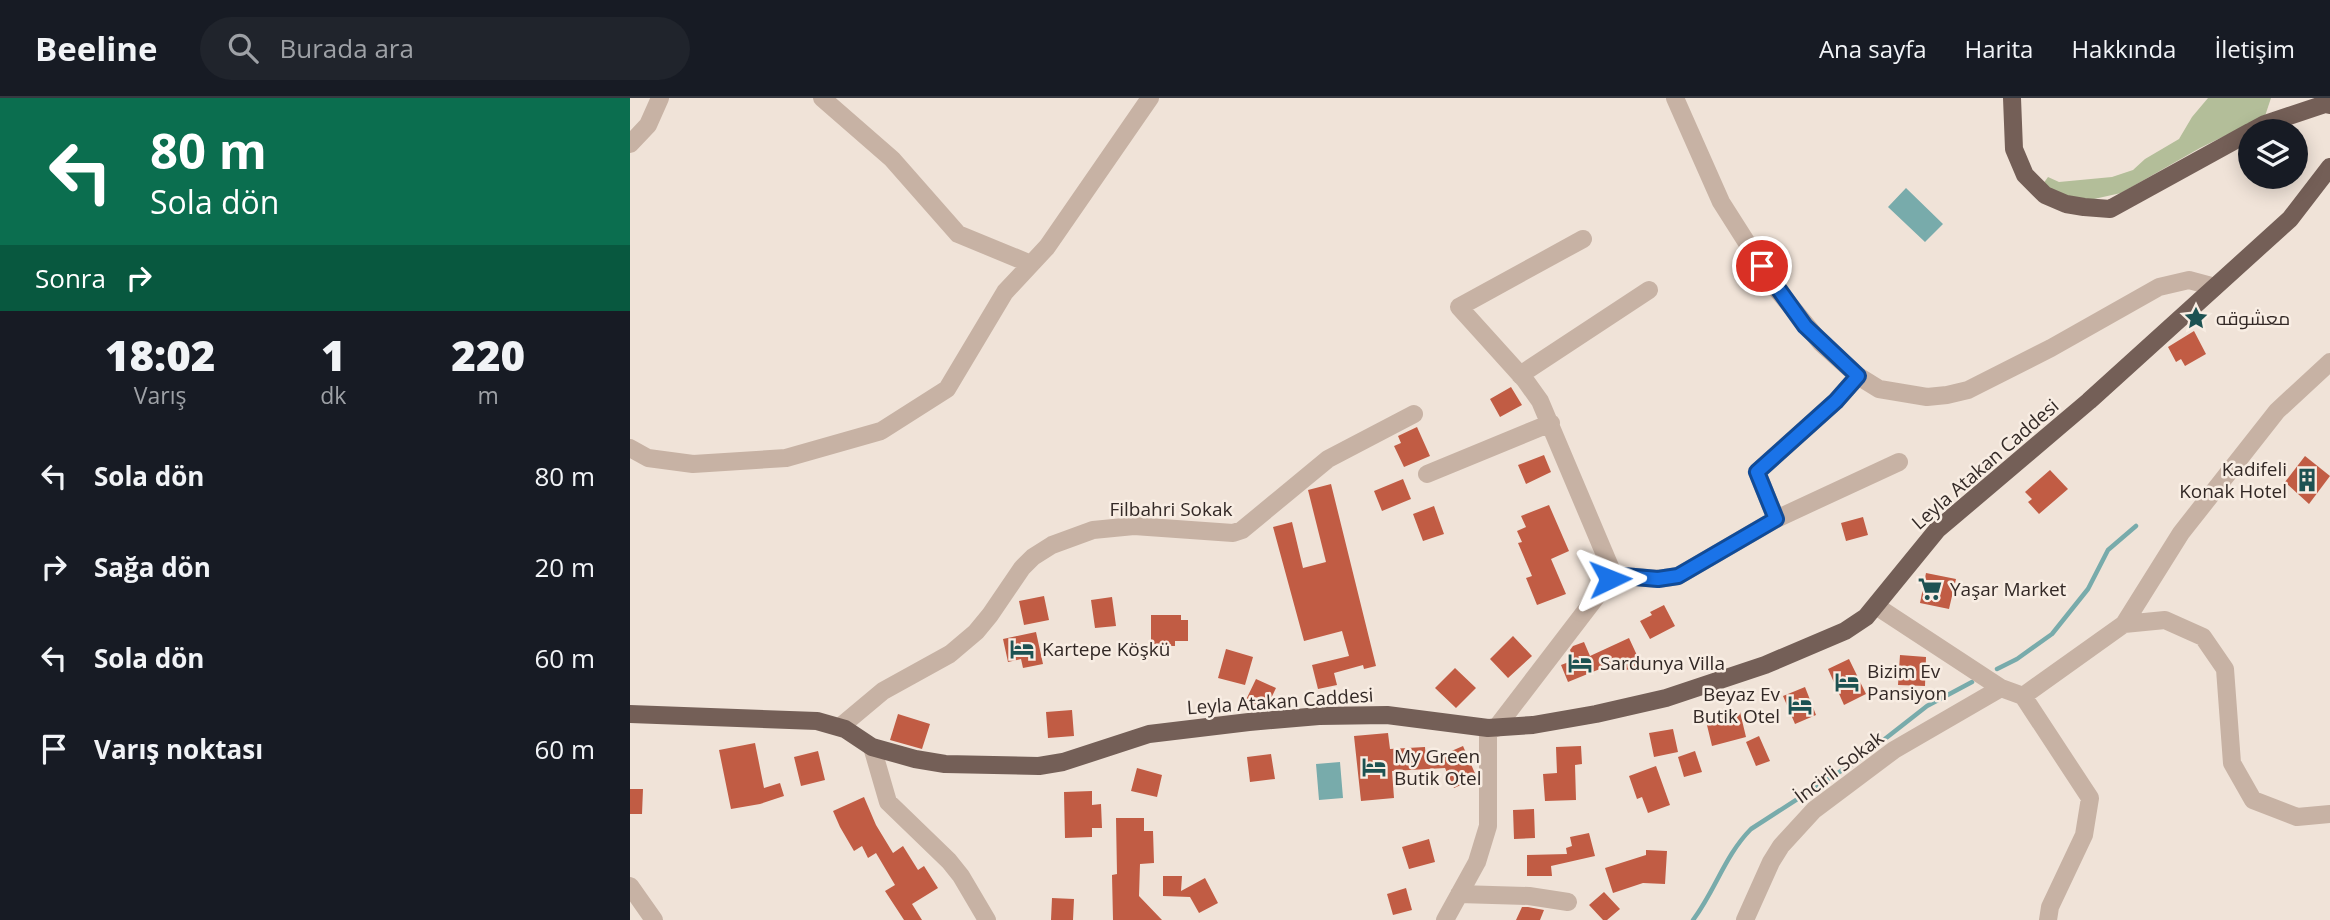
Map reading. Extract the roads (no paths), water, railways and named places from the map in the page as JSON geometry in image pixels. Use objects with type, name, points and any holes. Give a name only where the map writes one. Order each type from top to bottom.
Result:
[{"type":"main road","points":[[2012,98],[2014,149],[2025,175],[2045,195],[2066,204],[2110,209],[2238,139]]},
{"type":"main road","points":[[2280,119],[2325,104],[2330,105]]},
{"type":"main road","name":"Leyla Atakan Caddesi","points":[[630,713],[817,720],[840,727],[872,747],[915,760],[945,764],[1039,766],[1063,762],[1149,734],[1180,728],[1319,716],[1387,715],[1492,728],[1533,725],[1596,714],[1712,684],[1857,625],[1876,606],[1937,530],[2089,401],[2290,219],[2330,167]]},
{"type":"street","points":[[630,144],[648,125],[660,98]]},
{"type":"street","points":[[822,98],[892,159],[958,234],[1031,264]]},
{"type":"street","points":[[630,448],[648,458],[692,464],[786,458],[881,431],[947,389],[1005,292],[1047,247],[1150,98]]},
{"type":"street","points":[[1675,98],[1721,202],[1775,287],[1805,326],[1858,376],[1879,389],[1927,397],[1947,396],[1968,390],[2159,287],[2189,280],[2215,287]]},
{"type":"street","points":[[1445,920],[1480,854],[1488,826],[1492,728],[1612,575],[1612,569],[1540,401],[1459,307],[1583,239]]},
{"type":"street","points":[[1520,375],[1649,290]]},
{"type":"street","points":[[2022,696],[2124,624],[2181,533],[2269,421],[2330,362]]},
{"type":"street","points":[[1776,519],[1757,472],[1836,401],[1858,376]]},
{"type":"street","name":"Filbahri Sokak","points":[[840,727],[883,691],[950,654],[976,632],[1022,568],[1052,545],[1093,530],[1134,526],[1233,533],[1242,530],[1328,459],[1414,414]]},
{"type":"street","points":[[1427,474],[1551,424]]},
{"type":"street","points":[[1612,575],[1658,579],[1678,576],[1776,519],[1899,462]]},
{"type":"street","points":[[1876,606],[2001,688],[2022,696],[2090,798],[2084,835],[2050,908],[2048,920]]},
{"type":"street","points":[[2124,624],[2165,620],[2203,638],[2225,669],[2232,763],[2253,800],[2297,817],[2330,814]]},
{"type":"street","name":"İncirli Sokak","points":[[1745,920],[1781,846],[1814,810],[1895,750],[2001,688]]},
{"type":"street","points":[[872,747],[888,803],[949,861],[987,920]]},
{"type":"street","points":[[630,886],[654,920]]},
{"type":"street","points":[[1459,894],[1529,895],[1567,902]]},
{"type":"water","points":[[1906,188],[1943,224],[1925,242],[1888,207]]},
{"type":"water","points":[[1340,762],[1343,798],[1319,800],[1316,764]]},
{"type":"waterway","points":[[1997,669],[2017,659],[2052,634],[2088,589],[2108,550],[2136,526]]},
{"type":"waterway","points":[[1693,920],[1734,850],[1751,829],[1858,760],[1927,706],[1972,682]]},
{"type":"place","name":"معشوقه","points":[[2196,318]]},
{"type":"place","name":"Kadifeli Konak Hotel","points":[[2307,480]]},
{"type":"place","name":"Yaşar Market","points":[[1930,589]]},
{"type":"place","name":"Kartepe Köşkü","points":[[1022,649]]},
{"type":"place","name":"Sardunya Villa","points":[[1580,663]]},
{"type":"place","name":"Bizim Ev Pansiyon","points":[[1847,682]]},
{"type":"place","name":"Beyaz Ev Butik Otel","points":[[1800,705]]},
{"type":"place","name":"My Green Butik Otel","points":[[1374,767]]}]
